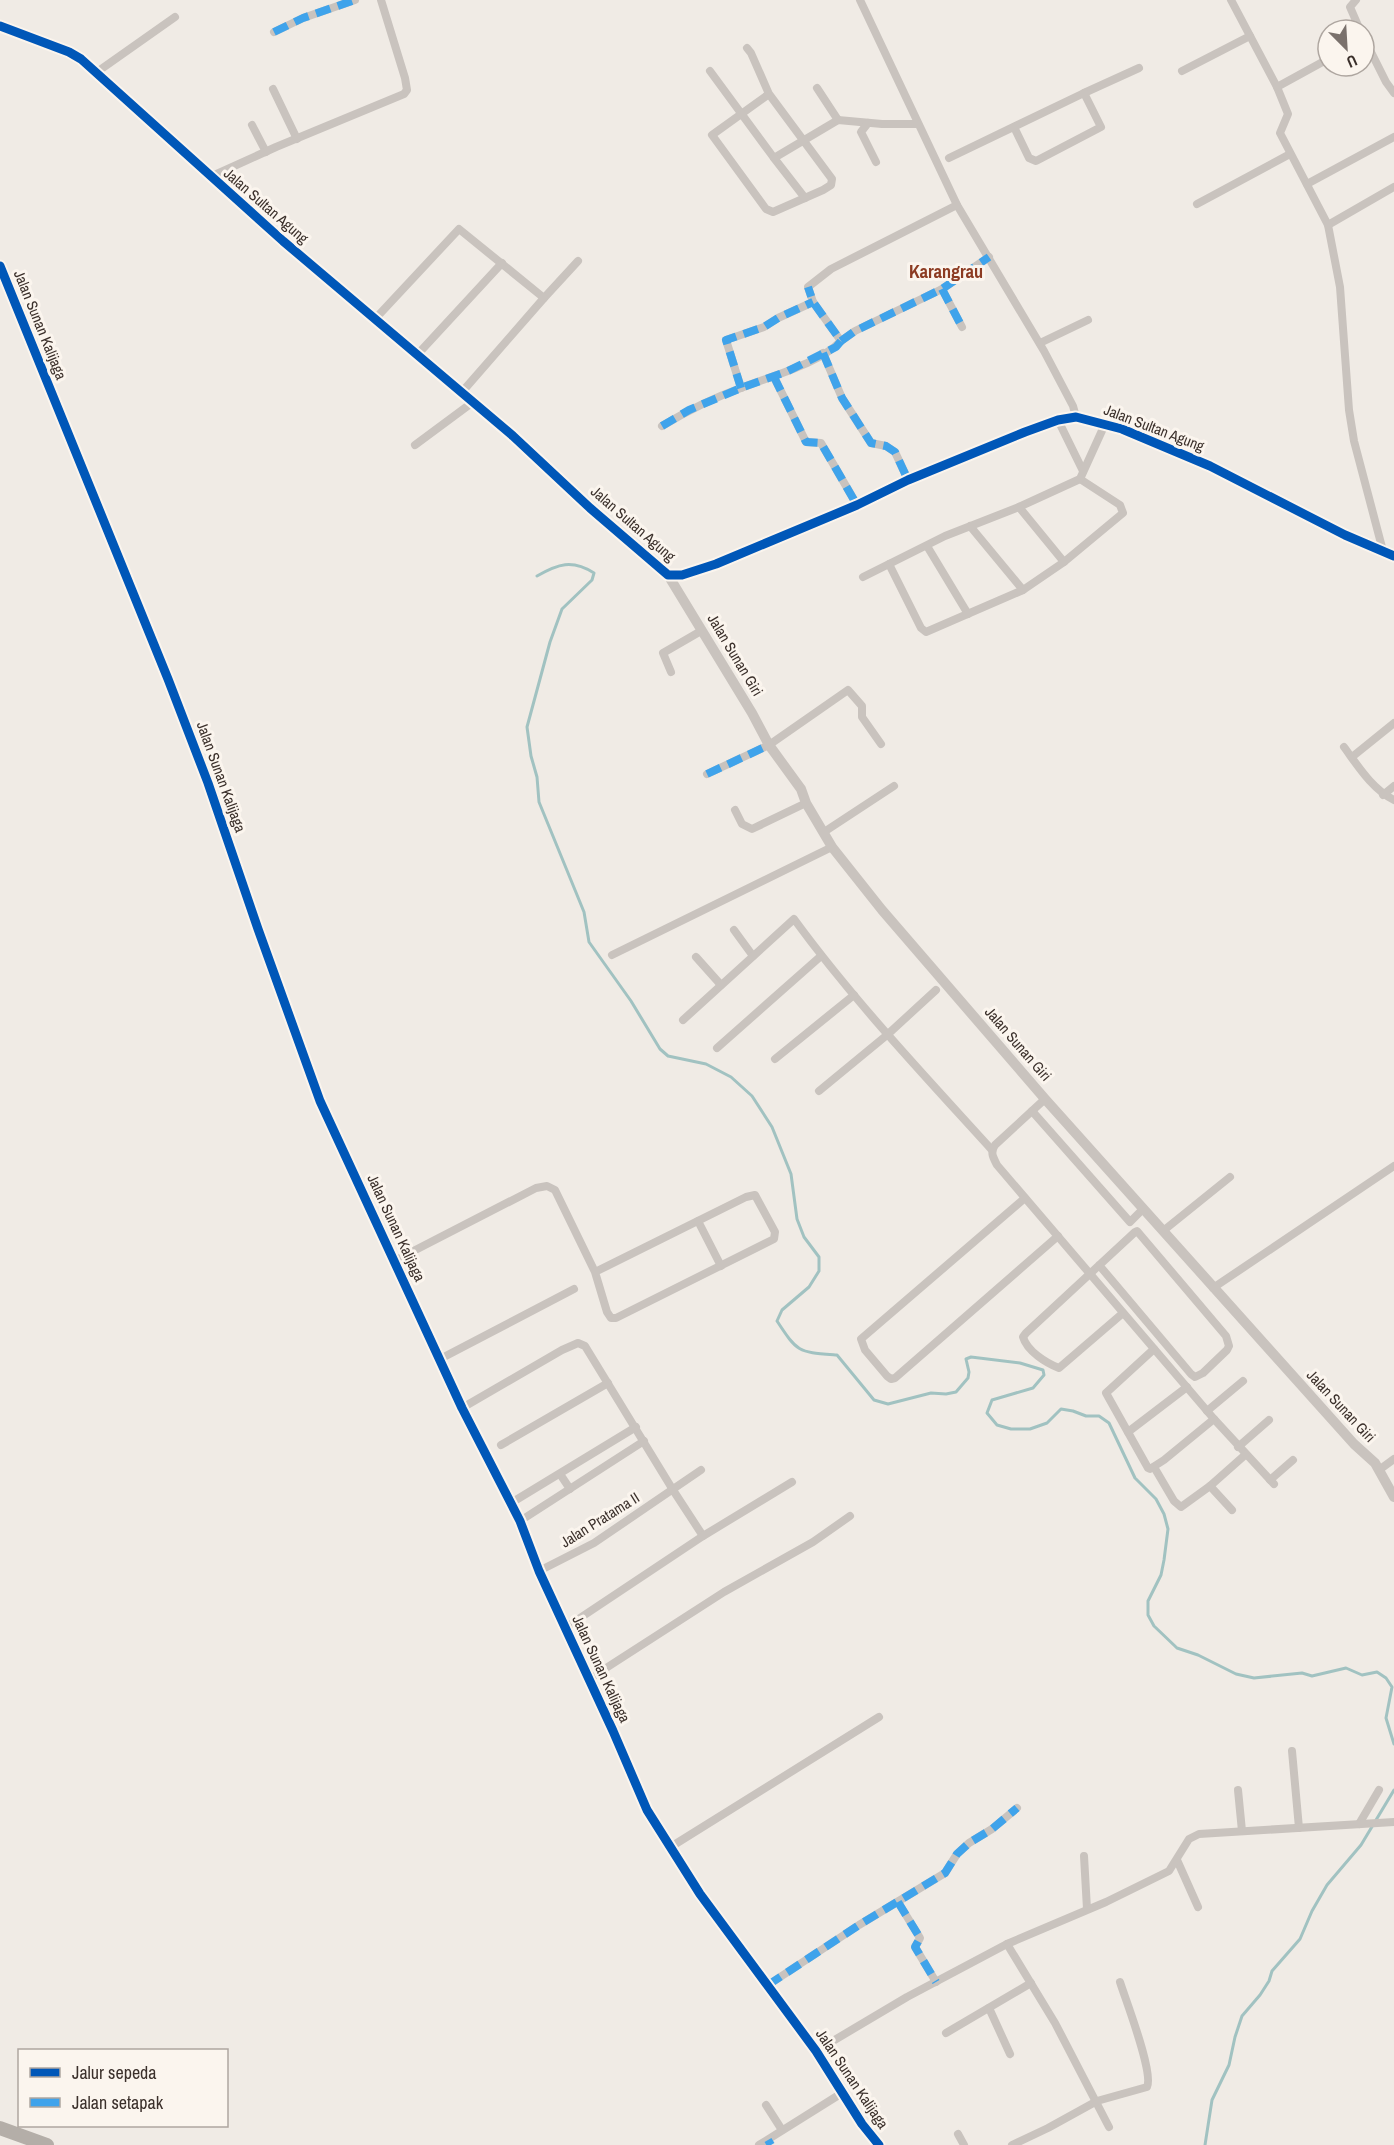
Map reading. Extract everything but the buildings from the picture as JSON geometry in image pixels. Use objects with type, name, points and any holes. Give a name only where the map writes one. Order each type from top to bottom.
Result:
[{"type":"highway","points":[[0,2128],[47,2145]]},
{"type":"street","points":[[274,32],[303,18],[355,0]]},
{"type":"street","points":[[210,177],[399,97],[407,90],[381,0]]},
{"type":"street","points":[[860,0],[917,124],[942,160],[957,205],[1040,343],[1073,406],[1076,417]]},
{"type":"street","points":[[1231,0],[1277,87],[1288,114],[1280,132],[1328,225],[1340,287],[1349,410],[1354,441],[1383,550]]},
{"type":"street","points":[[1355,18],[1350,4],[1356,0]]},
{"type":"street","points":[[97,72],[176,17]]},
{"type":"street","name":"Jalan Sultan Agung","points":[[0,26],[69,52],[97,72],[210,177],[462,392],[668,575],[682,575],[716,564],[857,505],[908,480],[1058,420],[1076,417],[1122,429],[1210,466],[1394,556]]},
{"type":"street","points":[[1182,71],[1250,36]]},
{"type":"street","points":[[747,48],[752,53],[769,94],[832,179],[832,183],[823,190],[773,212],[766,209],[712,138],[712,135],[723,126],[769,94]]},
{"type":"street","points":[[1376,57],[1390,80],[1394,93]]},
{"type":"street","points":[[1277,87],[1316,66]]},
{"type":"street","points":[[942,160],[1138,68]]},
{"type":"street","points":[[710,71],[805,198]]},
{"type":"street","points":[[817,88],[838,120]]},
{"type":"street","points":[[273,89],[297,139]]},
{"type":"street","points":[[1014,127],[1029,158],[1036,160],[1101,127],[1084,93]]},
{"type":"street","points":[[774,158],[838,120],[917,124]]},
{"type":"street","points":[[868,123],[861,132],[876,162]]},
{"type":"street","points":[[252,125],[266,152]]},
{"type":"street","points":[[1307,184],[1394,137]]},
{"type":"street","points":[[1197,204],[1290,154]]},
{"type":"street","points":[[1328,225],[1394,187]]},
{"type":"street","points":[[841,341],[813,302],[808,287],[820,276],[957,205]]},
{"type":"street","points":[[375,319],[459,229],[544,298]]},
{"type":"street","points":[[662,426],[689,410],[774,377],[833,350],[855,331],[942,289],[989,257]]},
{"type":"street","points":[[462,392],[578,261]]},
{"type":"street","points":[[417,355],[502,263]]},
{"type":"street","name":"Jalan Sunan Kalijaga","points":[[0,266],[208,783],[320,1101],[462,1408],[520,1521],[539,1571],[590,1679],[647,1810],[700,1894],[816,2051],[879,2145]]},
{"type":"street","points":[[942,289],[962,327]]},
{"type":"street","points":[[741,388],[726,340],[764,327],[813,302]]},
{"type":"street","points":[[1040,343],[1088,320]]},
{"type":"street","points":[[823,353],[842,398],[871,443],[886,446],[895,452],[908,480]]},
{"type":"street","points":[[774,377],[806,442],[821,443],[857,505]]},
{"type":"street","points":[[415,445],[473,402]]},
{"type":"street","points":[[890,564],[926,632],[1023,590],[1064,562],[1123,513],[1120,505],[1082,475],[1058,420]]},
{"type":"street","points":[[862,577],[970,526],[1019,507],[1082,475],[1105,424]]},
{"type":"street","points":[[1019,507],[1064,562]]},
{"type":"street","points":[[970,526],[1023,590]]},
{"type":"street","points":[[927,546],[968,614]]},
{"type":"street","name":"Jalan Sunan Giri","points":[[668,575],[769,745],[801,789],[806,803],[832,847],[882,910],[1046,1099],[1213,1288],[1379,1470],[1394,1497]]},
{"type":"street","points":[[670,672],[663,653],[701,631]]},
{"type":"street","points":[[707,774],[769,745],[848,690],[862,706],[862,717],[881,744]]},
{"type":"street","points":[[1352,757],[1394,723]]},
{"type":"street","points":[[1344,747],[1383,795],[1394,800]]},
{"type":"street","points":[[824,832],[894,786]]},
{"type":"street","points":[[1383,795],[1394,786]]},
{"type":"street","points":[[735,810],[742,825],[752,829],[806,803]]},
{"type":"street","points":[[612,955],[832,847]]},
{"type":"street","points":[[682,1020],[794,919],[821,956],[887,1035],[992,1150],[997,1165],[1245,1455],[1272,1482],[1293,1460]]},
{"type":"street","points":[[734,930],[753,956]]},
{"type":"street","points":[[717,1048],[821,956]]},
{"type":"street","points":[[696,957],[722,985]]},
{"type":"street","points":[[819,1091],[887,1035],[936,990]]},
{"type":"street","points":[[775,1059],[854,995]]},
{"type":"street","points":[[992,1150],[1006,1133],[1046,1099]]},
{"type":"street","points":[[1032,1111],[1130,1222],[1143,1209]]},
{"type":"street","points":[[1213,1288],[1394,1166]]},
{"type":"street","points":[[1163,1231],[1230,1177]]},
{"type":"street","points":[[394,1261],[536,1188],[548,1186],[555,1190],[595,1272],[607,1312],[611,1318],[616,1318],[774,1239],[776,1232],[760,1201],[755,1196],[746,1197],[595,1272]]},
{"type":"street","points":[[1025,1198],[861,1339],[865,1350],[887,1376],[891,1379],[895,1378],[1058,1236]]},
{"type":"street","points":[[698,1221],[721,1266]]},
{"type":"street","points":[[1100,1265],[1191,1374],[1199,1376],[1229,1346],[1226,1336],[1137,1232],[1100,1265],[1090,1274],[1023,1337],[1026,1345],[1059,1368],[1123,1313]]},
{"type":"street","points":[[440,1359],[574,1289]]},
{"type":"street","points":[[462,1408],[561,1350],[578,1343],[585,1346],[703,1536]]},
{"type":"street","points":[[1154,1349],[1106,1393],[1148,1468],[1154,1467],[1214,1419]]},
{"type":"street","points":[[1207,1411],[1243,1380]]},
{"type":"street","points":[[501,1445],[608,1383]]},
{"type":"street","points":[[1128,1432],[1187,1388]]},
{"type":"street","points":[[1238,1447],[1269,1420]]},
{"type":"street","points":[[511,1503],[636,1427]]},
{"type":"street","points":[[520,1521],[644,1441]]},
{"type":"street","points":[[597,1451],[605,1466]]},
{"type":"street","points":[[1154,1467],[1174,1502],[1181,1507],[1210,1486],[1245,1455]]},
{"type":"street","points":[[1379,1470],[1394,1459]]},
{"type":"street","name":"Jalan Pratama II","points":[[539,1571],[594,1543],[701,1470]]},
{"type":"street","points":[[560,1474],[570,1489]]},
{"type":"street","points":[[565,1628],[703,1536],[792,1482]]},
{"type":"street","points":[[1210,1486],[1232,1510]]},
{"type":"street","points":[[590,1679],[724,1592],[813,1542],[850,1516]]},
{"type":"street","points":[[669,1848],[879,1717]]},
{"type":"street","points":[[1292,1751],[1299,1828]]},
{"type":"street","points":[[1238,1790],[1242,1831]]},
{"type":"street","points":[[1361,1824],[1379,1790]]},
{"type":"street","points":[[768,1985],[945,1873],[957,1854],[969,1843],[992,1830],[1017,1808]]},
{"type":"street","points":[[816,2051],[1007,1944],[1106,1902],[1169,1871],[1190,1839],[1199,1834],[1390,1823]]},
{"type":"street","points":[[1084,1857],[1087,1909]]},
{"type":"street","points":[[1177,1860],[1198,1907]]},
{"type":"street","points":[[898,1902],[920,1938],[915,1947],[936,1982]]},
{"type":"street","points":[[1007,1944],[1055,2023],[1109,2127]]},
{"type":"street","points":[[1012,2145],[1097,2101],[1139,2091],[1149,2084],[1135,2027],[1120,1982]]},
{"type":"street","points":[[946,2033],[1031,1983]]},
{"type":"street","points":[[989,2008],[1010,2054]]},
{"type":"street","points":[[759,2145],[770,2142],[782,2130],[842,2092]]},
{"type":"street","points":[[766,2105],[782,2130]]},
{"type":"street","points":[[958,2134],[964,2145]]},
{"type":"waterway","points":[[537,576],[552,568],[565,565],[579,566],[594,573],[592,580],[562,609],[550,642],[527,727],[537,777],[539,802],[584,912],[589,942],[631,1001],[660,1049],[668,1056],[706,1064],[731,1077],[752,1096],[772,1127],[791,1174],[797,1219],[804,1237],[819,1257],[819,1271],[809,1287],[782,1310],[777,1321],[790,1339],[800,1349],[837,1355],[874,1400],[888,1404],[931,1393],[956,1392],[968,1378],[966,1359],[971,1357],[1020,1363],[1043,1370],[1044,1375],[1033,1388],[992,1400],[987,1413],[997,1425],[1011,1429],[1030,1429],[1047,1423],[1061,1409],[1086,1416],[1099,1416],[1109,1423],[1135,1478],[1156,1499],[1164,1514],[1168,1529],[1161,1575],[1148,1601],[1148,1615],[1154,1626],[1177,1648],[1198,1655],[1236,1674],[1254,1678],[1302,1673],[1312,1676],[1346,1668],[1362,1675],[1377,1672],[1386,1678],[1392,1687],[1386,1718],[1394,1744]]},
{"type":"waterway","points":[[1205,2145],[1212,2100],[1229,2065],[1242,2016],[1260,1995],[1272,1971],[1300,1939],[1327,1885],[1361,1845],[1394,1790]]},
{"type":"marked path","points":[[274,32],[303,18],[355,0]]},
{"type":"marked path","points":[[841,341],[855,331],[942,289],[989,257]]},
{"type":"marked path","points":[[662,426],[689,410],[788,371],[836,347],[841,341],[813,302],[808,287]]},
{"type":"marked path","points":[[942,289],[962,327]]},
{"type":"marked path","points":[[741,388],[726,340],[764,327],[813,302]]},
{"type":"marked path","points":[[823,353],[842,398],[871,443],[886,446],[895,452],[908,480]]},
{"type":"marked path","points":[[774,377],[806,442],[821,443],[857,505]]},
{"type":"marked path","points":[[707,774],[769,745]]},
{"type":"marked path","points":[[768,1985],[859,1925],[945,1873],[957,1854],[969,1843],[992,1829],[1017,1808]]},
{"type":"marked path","points":[[898,1902],[920,1938],[915,1947],[936,1982]]},
{"type":"marked path","points":[[768,2140],[771,2145]]},
{"type":"cycle path","points":[[0,26],[69,52],[81,59],[283,241],[513,436],[590,508],[668,575],[682,575],[716,564],[857,505],[908,480],[1025,432],[1058,420],[1076,417],[1122,429],[1210,466],[1345,535],[1394,556]]},
{"type":"cycle path","points":[[0,266],[208,783],[320,1101],[462,1408],[520,1521],[539,1571],[647,1810],[700,1894],[816,2051],[862,2124],[879,2145]]},
{"type":"district","name":"Karangrau","points":[[946,272]]}]
